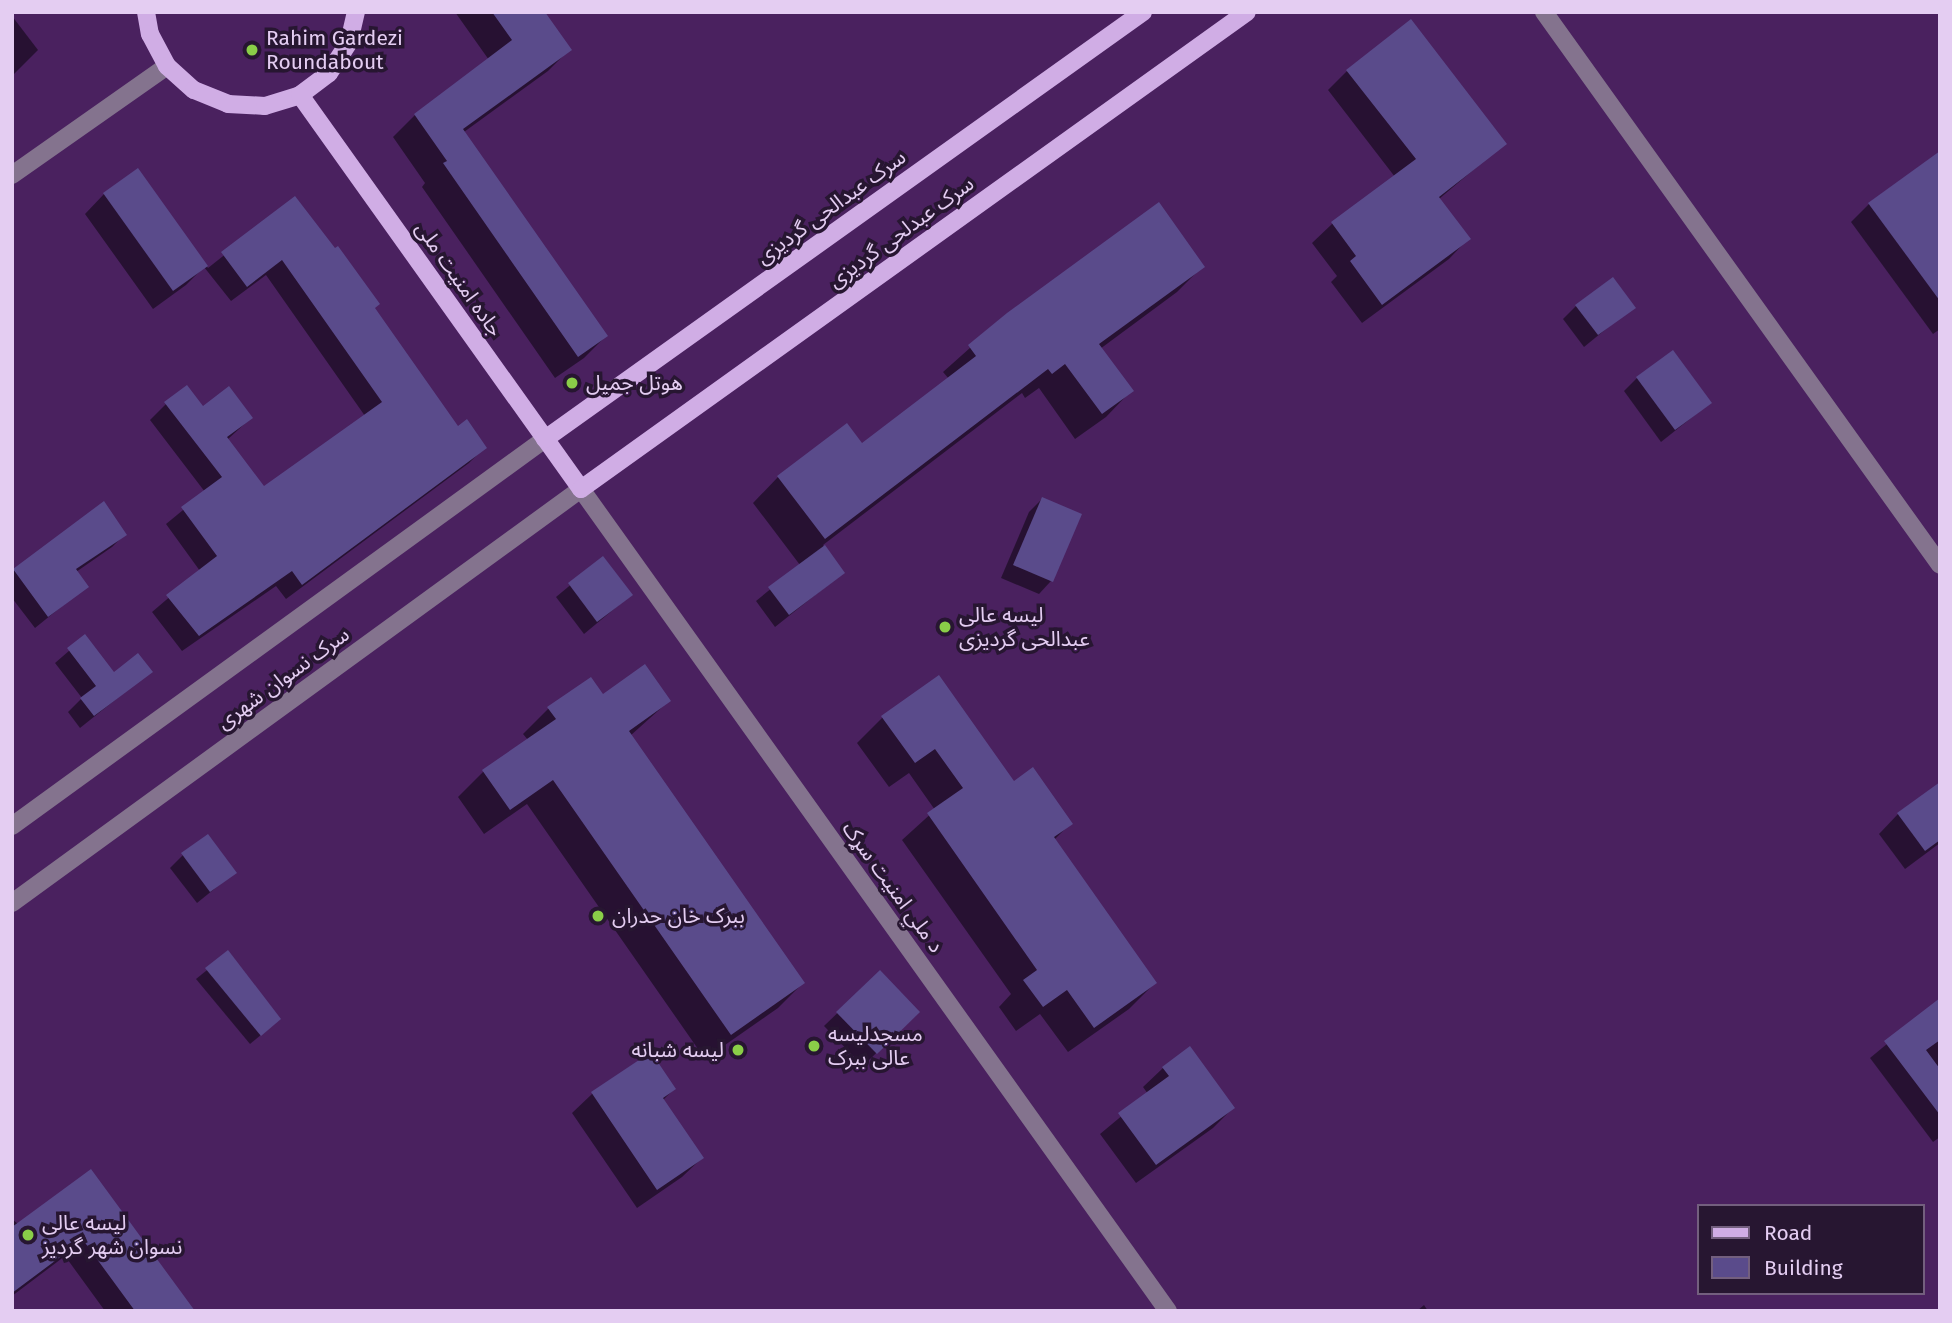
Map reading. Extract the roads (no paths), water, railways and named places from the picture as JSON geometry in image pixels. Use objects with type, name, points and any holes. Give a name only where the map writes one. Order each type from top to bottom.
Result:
[{"type":"main road","points":[[146,12],[150,34],[167,66],[194,90],[228,104],[265,106],[300,95],[329,73],[349,42],[356,12]]},
{"type":"main road","name":"سرک عبدالحی گردیزی","points":[[545,439],[1143,12]]},
{"type":"main road","name":"سرک عبدلحی گردیزی","points":[[580,489],[1247,12]]},
{"type":"main road","name":"جاده امنیت ملی","points":[[300,95],[580,489]]},
{"type":"street","points":[[1544,12],[1939,562]]},
{"type":"street","points":[[12,175],[167,66]]},
{"type":"street","name":"سرک نسوان شهری","points":[[12,826],[545,439]]},
{"type":"street","name":"سرک نسوان شهری","points":[[12,903],[580,489]]},
{"type":"street","name":"د ملي امنیت سړک","points":[[580,489],[1168,1311]]},
{"type":"place","name":"Rahim Gardezi Roundabout","points":[[252,50]]},
{"type":"place","name":"هوتل جمیل","points":[[572,383]]},
{"type":"place","name":"لیسه عالی عبدالحی گردیزی","points":[[945,627]]},
{"type":"place","name":"ببرک خان حدران","points":[[598,916]]},
{"type":"place","name":"مسجدلیسه عالی ببرک","points":[[814,1046]]},
{"type":"place","name":"لیسه شبانه","points":[[738,1050]]},
{"type":"place","name":"لیسه عالی نسوان شهر گردیز","points":[[28,1235]]}]
